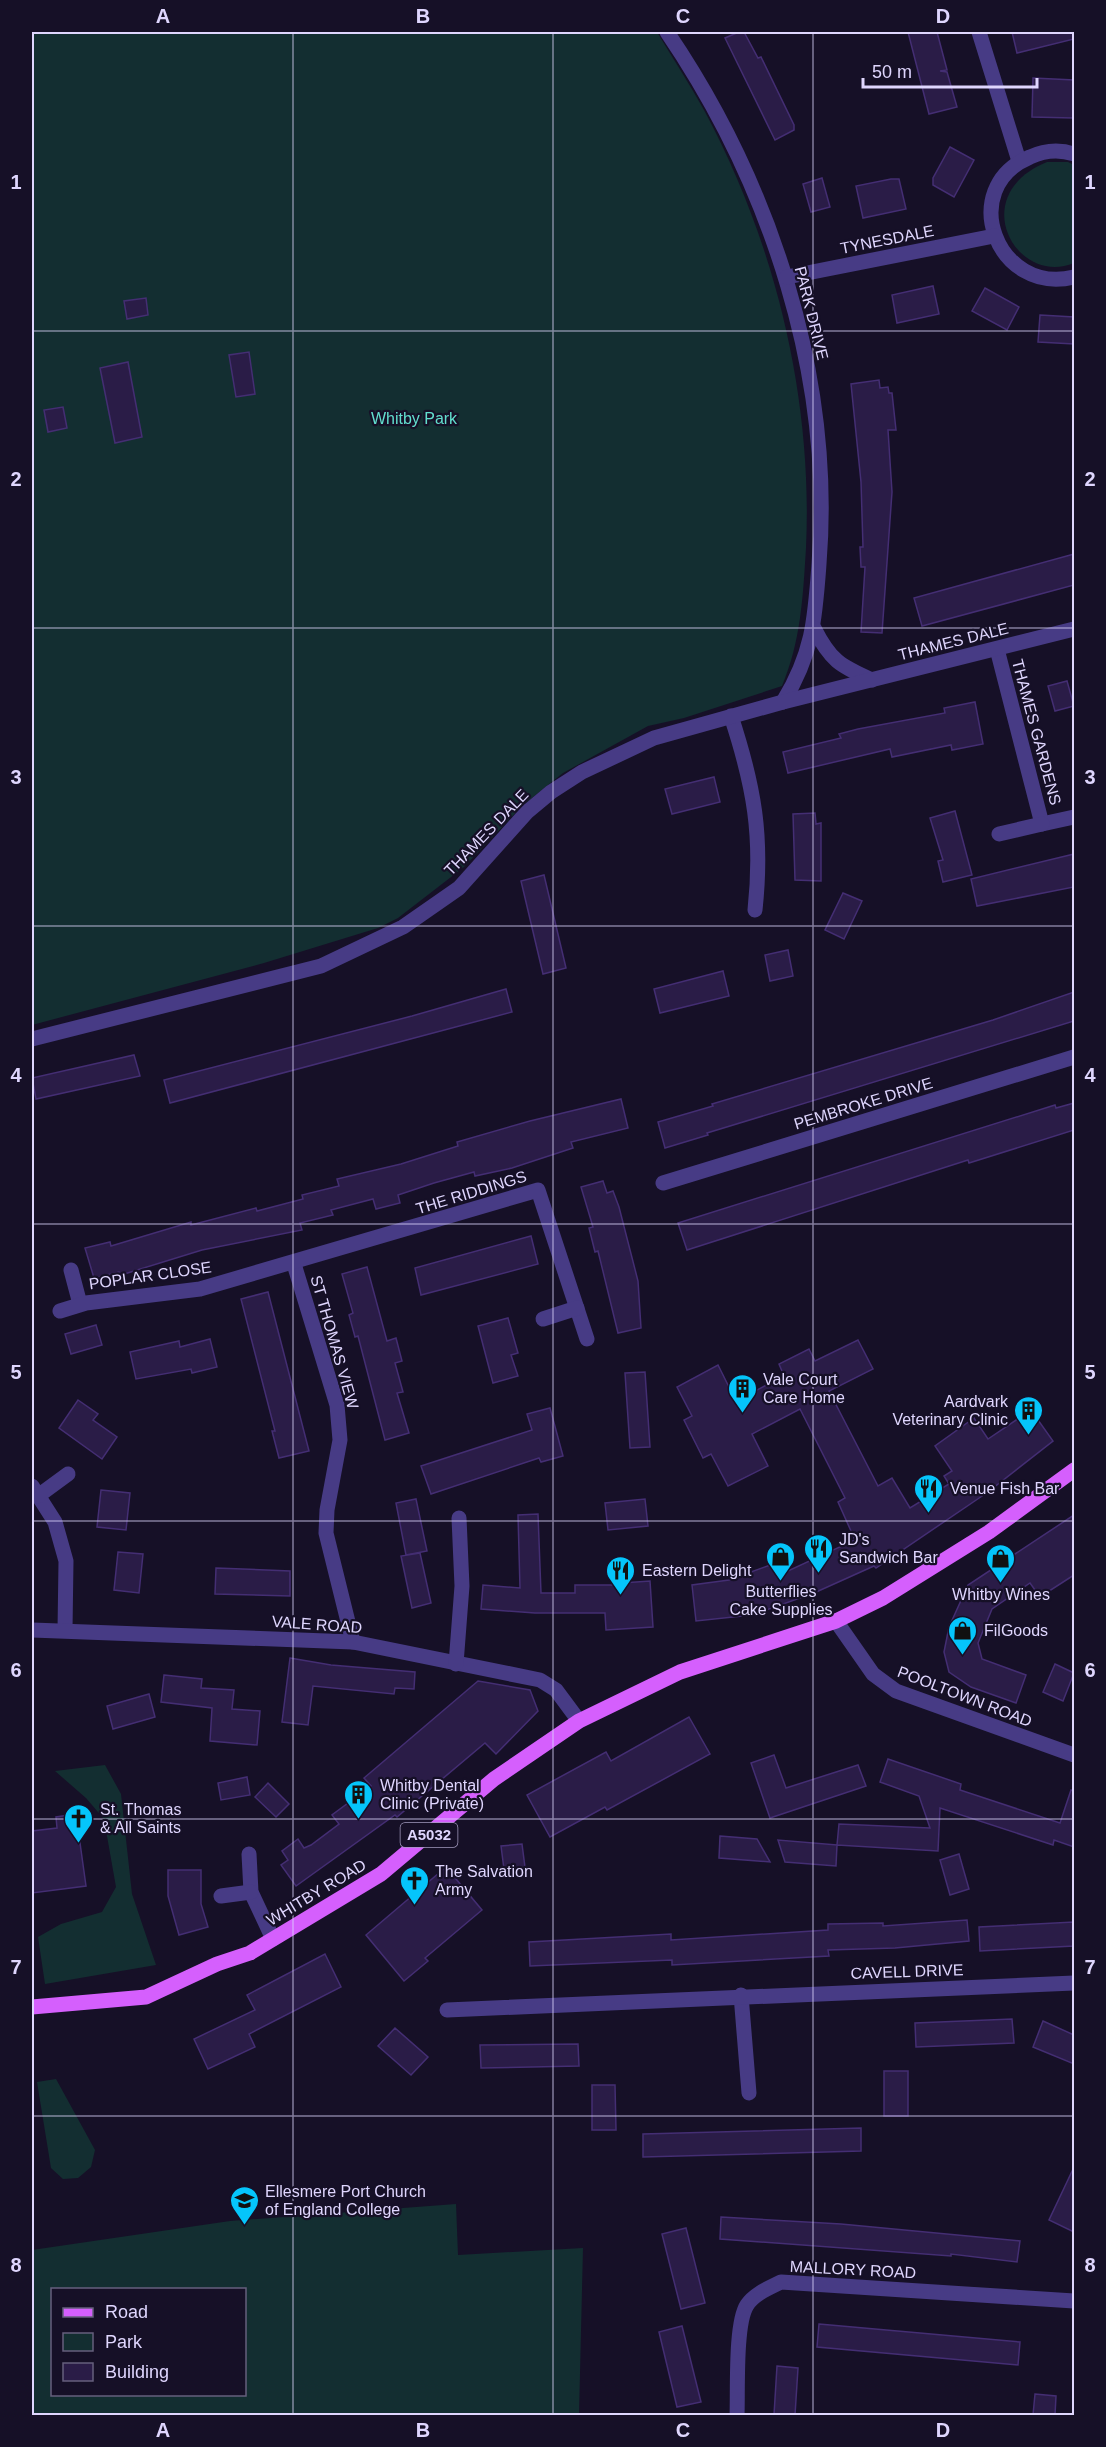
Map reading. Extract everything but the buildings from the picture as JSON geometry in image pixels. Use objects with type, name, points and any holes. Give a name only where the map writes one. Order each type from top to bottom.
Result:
[{"type":"main road","name":"A5032","points":[[579,1721],[680,1672],[836,1621],[883,1598],[958,1552],[1074,1470]]},
{"type":"main road","name":"WHITBY ROAD","points":[[32,2007],[146,1997],[217,1964],[250,1953],[381,1874],[494,1779],[579,1721]]},
{"type":"street","name":"PARK DRIVE","points":[[667,32],[692,68],[741,164],[787,278],[810,383],[818,441],[823,518],[814,628],[800,674],[783,702]]},
{"type":"street","points":[[979,32],[1019,161]]},
{"type":"street","points":[[1074,154],[1063,150],[1040,152],[1019,161],[1007,172],[995,191],[991,213],[994,236],[999,247],[1013,264],[1033,276],[1065,279],[1074,277]]},
{"type":"street","name":"TYNESDALE","points":[[787,278],[994,236]]},
{"type":"street","points":[[814,628],[826,651],[841,667],[872,680]]},
{"type":"street","name":"THAMES DALE","points":[[32,1039],[321,966],[403,927],[459,888],[527,812],[551,792],[582,772],[654,738],[783,702],[1074,629]]},
{"type":"street","name":"THAMES GARDENS","points":[[997,649],[1042,824]]},
{"type":"street","points":[[731,716],[750,776],[758,825],[755,910]]},
{"type":"street","name":"THAMES GARDENS","points":[[999,834],[1074,817]]},
{"type":"street","name":"PEMBROKE DRIVE","points":[[663,1183],[1074,1057]]},
{"type":"street","name":"THE RIDDINGS","points":[[294,1264],[538,1190],[587,1339]]},
{"type":"street","name":"POPLAR CLOSE","points":[[60,1311],[80,1304],[200,1289],[294,1264]]},
{"type":"street","name":"ST THOMAS VIEW","points":[[294,1264],[338,1406],[340,1440],[327,1509],[326,1533],[353,1642]]},
{"type":"street","name":"POPLAR CLOSE","points":[[71,1270],[80,1304]]},
{"type":"street","points":[[543,1319],[577,1308]]},
{"type":"street","points":[[65,1630],[66,1561],[55,1522],[35,1491],[68,1474]]},
{"type":"street","points":[[456,1664],[462,1586],[459,1518]]},
{"type":"street","name":"POOLTOWN ROAD","points":[[836,1621],[873,1674],[896,1691],[1074,1755]]},
{"type":"street","name":"VALE ROAD","points":[[32,1630],[353,1642],[540,1680],[556,1690],[579,1721]]},
{"type":"street","points":[[249,1854],[251,1892],[273,1939]]},
{"type":"street","points":[[221,1896],[251,1892]]},
{"type":"street","name":"CAVELL DRIVE","points":[[447,2010],[741,1995],[1074,1983]]},
{"type":"street","points":[[741,1995],[749,2093]]},
{"type":"street","name":"MALLORY ROAD","points":[[736,2415],[741,2322],[747,2305],[759,2294],[781,2282],[1074,2301]]},
{"type":"green space","name":"Whitby Park","points":[[32,32],[657,32],[704,110],[751,213],[784,322],[796,378],[807,491],[806,548],[797,635],[782,686],[684,718],[648,726],[563,773],[523,805],[464,867],[398,918],[378,928],[264,963],[32,1025]]},
{"type":"green space","points":[[1047,162],[1068,162],[1074,165],[1074,263],[1053,267],[1034,262],[1018,250],[1008,234],[1004,215],[1008,195],[1022,177]]},
{"type":"green space","points":[[105,1765],[121,1794],[132,1894],[156,1965],[45,1984],[38,1937],[61,1924],[102,1912],[116,1887],[104,1819],[86,1798],[55,1771]]},
{"type":"green space","points":[[56,2079],[95,2150],[91,2167],[78,2178],[63,2179],[51,2168],[37,2082]]},
{"type":"green space","points":[[456,2204],[458,2255],[583,2248],[579,2415],[32,2415],[32,2250],[230,2221]]},
{"type":"place","name":"Vale Court Care Home","points":[[742,1414]]},
{"type":"place","name":"Aardvark Veterinary Clinic","points":[[1029,1436]]},
{"type":"place","name":"Venue Fish Bar","points":[[929,1514]]},
{"type":"place","name":"JD's Sandwich Bar","points":[[818,1574]]},
{"type":"place","name":"Butterflies Cake Supplies","points":[[781,1582]]},
{"type":"place","name":"Whitby Wines","points":[[1001,1584]]},
{"type":"place","name":"Eastern Delight","points":[[621,1596]]},
{"type":"place","name":"FilGoods","points":[[963,1656]]},
{"type":"place","name":"Whitby Dental Clinic (Private)","points":[[359,1820]]},
{"type":"place","name":"St. Thomas & All Saints","points":[[79,1844]]},
{"type":"place","name":"The Salvation Army","points":[[414,1906]]},
{"type":"place","name":"Ellesmere Port Church of England College","points":[[244,2226]]}]
